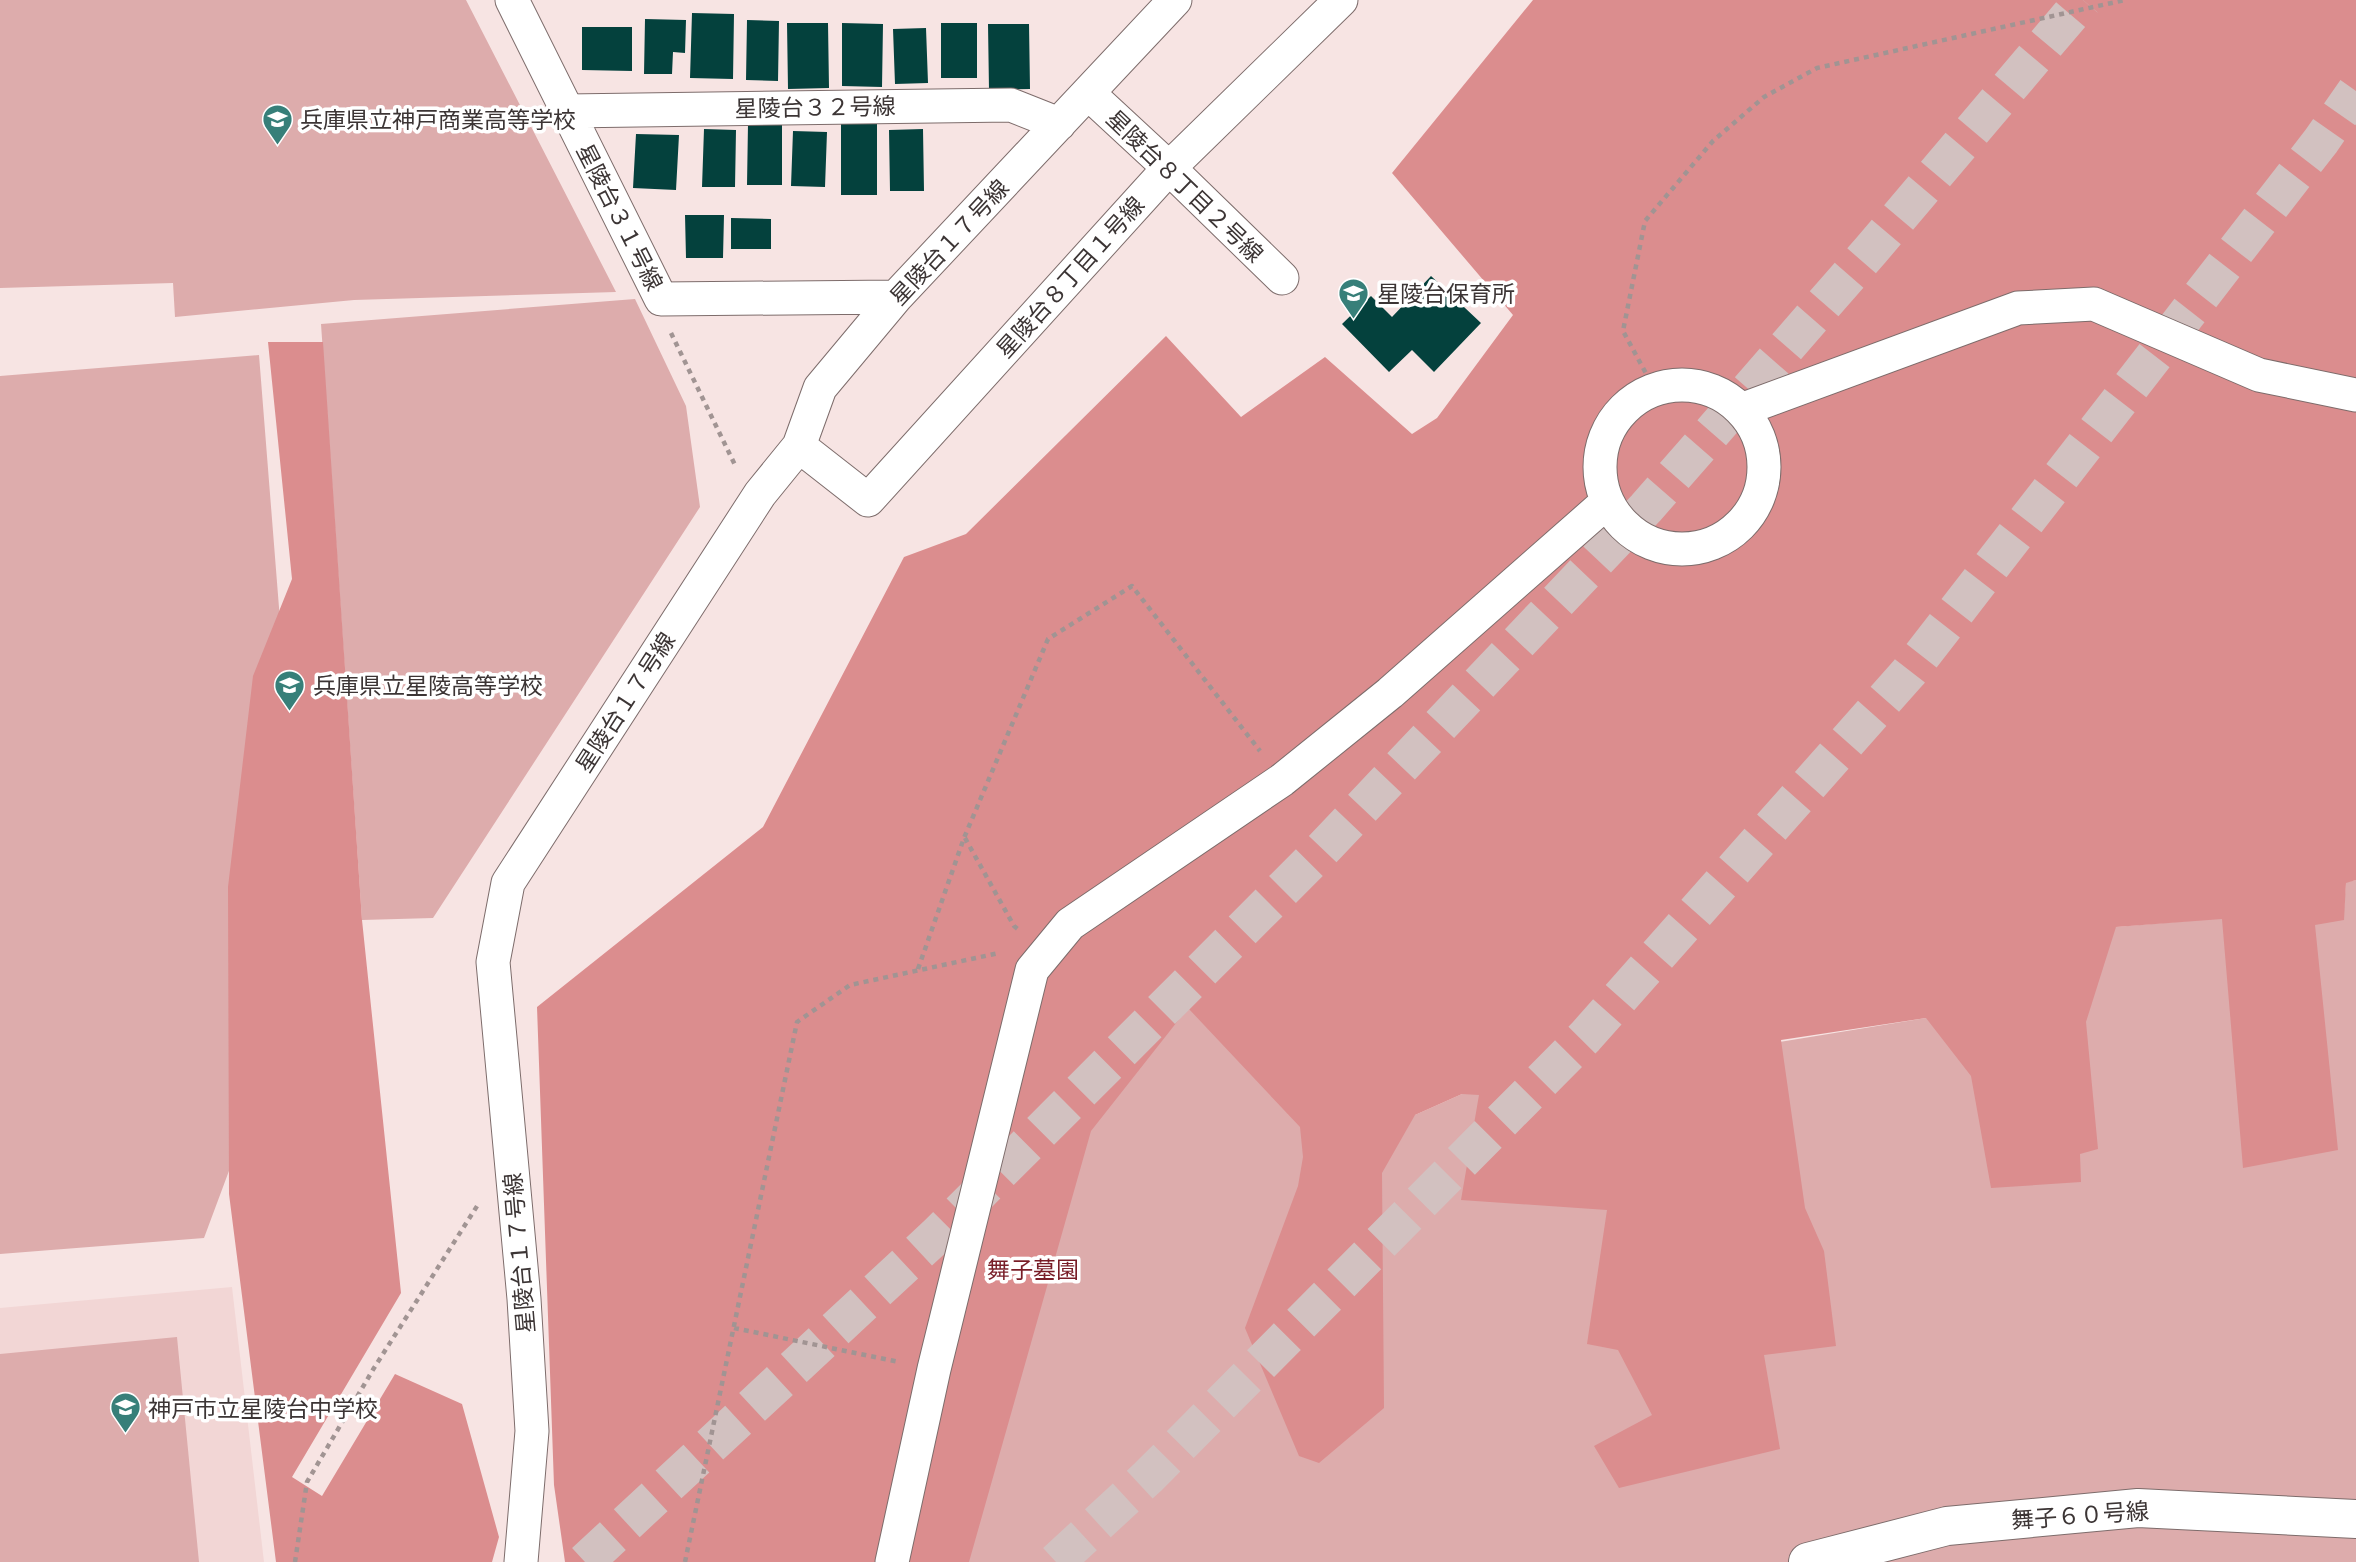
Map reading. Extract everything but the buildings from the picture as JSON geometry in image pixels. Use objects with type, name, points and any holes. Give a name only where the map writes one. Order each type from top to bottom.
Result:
[{"type":"street","name":"星陵台３１号線","points":[[512,0],[660,299],[896,298]]},
{"type":"street","name":"星陵台１７号線","points":[[521,1562],[531,1431],[524,1299],[493,962],[508,883],[760,494],[799,446],[820,388],[896,298],[1175,0]]},
{"type":"street","name":"星陵台８丁目１号線","points":[[799,446],[868,500],[1169,168],[1341,0]]},
{"type":"street","name":"星陵台８丁目２号線","points":[[1088,93],[1282,278]]},
{"type":"street","name":"星陵台３２号線","points":[[567,111],[1011,104],[1059,124]]},
{"type":"street","points":[[1741,410],[2018,309],[2094,304],[2259,375],[2356,396]]},
{"type":"street","points":[[1677,386],[1700,387],[1721,395],[1741,410],[1756,430],[1764,454],[1764,479],[1756,503],[1742,524],[1723,540],[1702,548],[1679,550],[1657,546],[1637,536],[1619,521],[1607,502],[1601,481],[1600,458],[1606,436],[1618,416],[1634,401],[1655,390],[1677,386]]},
{"type":"street","points":[[892,1562],[934,1369],[1040,961],[1070,923],[1282,780],[1391,693],[1607,502]]},
{"type":"street","name":"舞子６０号線","points":[[1808,1562],[1947,1526],[2138,1508],[2356,1519]]},
{"type":"path","points":[[1655,390],[1623,331],[1645,221],[1713,141],[1764,97],[1817,68],[2125,0]]},
{"type":"path","points":[[660,299],[664,320],[736,468],[760,494]]},
{"type":"path","points":[[918,970],[964,838],[1048,639],[1132,586],[1282,780]]},
{"type":"path","points":[[964,838],[1014,926],[1040,961]]},
{"type":"path","points":[[685,1562],[797,1022],[849,985],[998,953],[1040,961]]},
{"type":"path","points":[[295,1562],[307,1482],[374,1368],[511,1152]]},
{"type":"path","points":[[734,1328],[934,1369]]},
{"type":"shaded area","name":"神戸市立星陵台中学校","points":[[232,1287],[264,1562],[0,1562],[0,1308]]},
{"type":"green space","name":"兵庫県立神戸商業高等学校","points":[[0,0],[466,0],[616,292],[354,300],[175,317],[173,283],[0,288]]},
{"type":"green space","points":[[1533,0],[2356,0],[2356,880],[2346,883],[2344,920],[2315,925],[2338,1150],[2243,1168],[2222,919],[2116,927],[2086,1022],[2098,1149],[2080,1154],[2081,1182],[1991,1188],[1971,1076],[1926,1018],[1781,1040],[1805,1208],[1824,1251],[1836,1346],[1764,1355],[1780,1449],[1619,1488],[1594,1446],[1652,1415],[1618,1350],[1587,1344],[1607,1210],[1461,1200],[1479,1095],[1462,1094],[1415,1115],[1382,1173],[1384,1408],[1319,1463],[1299,1456],[1245,1328],[1298,1186],[1303,1157],[1300,1127],[1188,1008],[1091,1131],[969,1562],[565,1562],[554,1485],[537,1007],[763,827],[904,557],[966,534],[1166,336],[1241,417],[1325,357],[1412,434],[1437,418],[1513,315],[1392,173]]},
{"type":"green space","points":[[635,299],[686,406],[700,507],[433,918],[362,920],[321,324]]},
{"type":"green space","points":[[268,342],[323,342],[362,920],[401,1293],[292,1477],[322,1496],[395,1374],[462,1404],[499,1537],[492,1562],[276,1562],[229,1194],[228,887],[253,676],[292,579]]},
{"type":"green space","points":[[259,355],[307,961],[204,1238],[0,1254],[0,376]]},
{"type":"green space","name":"舞子墓園","points":[[1033,633],[1415,1115],[1462,1094],[1926,1018],[2116,927],[2222,918],[2343,920],[2346,882],[2356,880],[2356,1562],[670,1562]]},
{"type":"green space","name":"神戸市立星陵台中学校","points":[[177,1337],[199,1562],[0,1562],[0,1354]]},
{"type":"tunnel","points":[[585,1562],[937,1235],[1319,853],[1646,508],[1871,250],[2083,0]]},
{"type":"tunnel","points":[[1056,1562],[1148,1477],[1585,1037],[1909,672],[2321,141],[2356,91]]},
{"type":"place","name":"兵庫県立神戸商業高等学校","points":[[277,146]]},
{"type":"place","name":"星陵台保育所","points":[[1354,320]]},
{"type":"place","name":"兵庫県立星陵高等学校","points":[[290,712]]},
{"type":"place","name":"神戸市立星陵台中学校","points":[[125,1435]]}]
